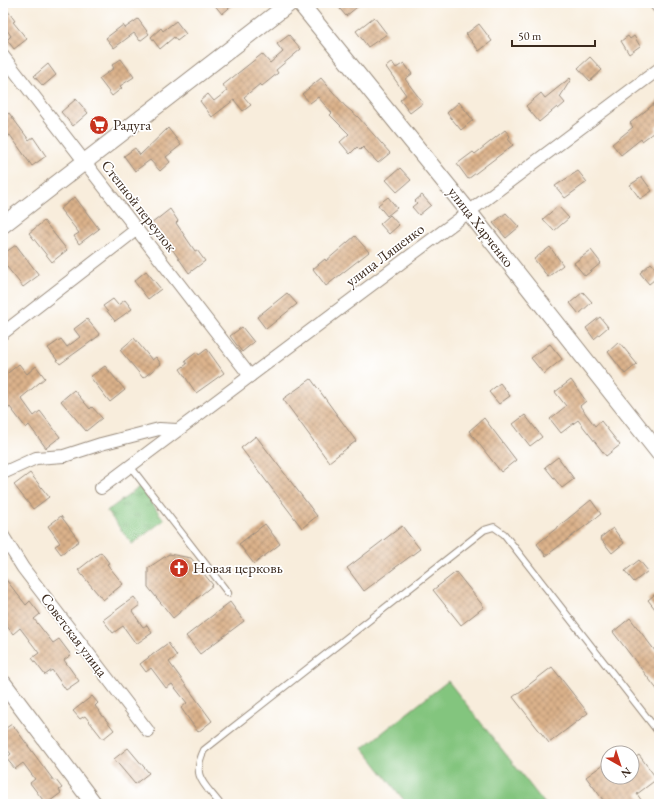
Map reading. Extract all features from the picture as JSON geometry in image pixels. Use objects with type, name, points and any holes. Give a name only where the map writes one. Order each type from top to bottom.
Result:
[{"type":"street","points":[[3,225],[290,3]]},
{"type":"street","name":"улица Харченко","points":[[300,3],[469,212],[659,453]]},
{"type":"street","points":[[655,3],[659,8]]},
{"type":"street","name":"Степной переулок","points":[[3,56],[250,376]]},
{"type":"street","name":"улица Ляшенко","points":[[101,488],[659,69]]},
{"type":"street","points":[[3,333],[137,229]]},
{"type":"street","points":[[3,474],[36,458],[64,456],[101,444],[158,430],[177,430]]},
{"type":"street","name":"Советская улица","points":[[3,536],[23,568],[148,731]]},
{"type":"street","points":[[3,683],[94,804]]},
{"type":"lane","points":[[130,466],[228,593]]},
{"type":"lane","points":[[220,804],[199,777],[198,764],[204,750],[484,530],[494,527],[504,534],[659,733]]},
{"type":"green space","points":[[140,487],[164,520],[132,544],[107,511]]},
{"type":"green space","points":[[448,681],[545,804],[407,804],[363,748]]},
{"type":"building","points":[[213,3],[235,3],[222,14]]},
{"type":"building","points":[[335,3],[362,3],[346,16]]},
{"type":"building","points":[[3,4],[15,21],[13,22],[27,39],[14,49],[7,40],[11,36],[5,27],[3,29]]},
{"type":"building","points":[[374,17],[387,34],[368,47],[356,31]]},
{"type":"building","points":[[138,19],[149,34],[140,41],[134,33],[114,48],[106,38],[123,25],[125,28]]},
{"type":"building","points":[[176,21],[186,34],[177,41],[174,37],[160,49],[151,37],[161,28],[163,31]]},
{"type":"building","points":[[479,24],[492,41],[479,51],[466,34]]},
{"type":"building","points":[[289,35],[301,49],[276,70],[278,73],[262,86],[260,84],[244,97],[251,105],[243,111],[234,100],[212,117],[200,101],[208,94],[214,101],[227,91],[223,85],[262,54],[270,63],[283,52],[277,44]]},
{"type":"building","points":[[628,36],[630,39],[634,36],[640,46],[629,54],[621,41]]},
{"type":"building","points":[[590,57],[602,70],[590,81],[578,68]]},
{"type":"building","points":[[121,59],[134,77],[120,86],[122,88],[112,96],[99,79],[114,68],[112,65]]},
{"type":"building","points":[[392,62],[396,68],[404,63],[412,74],[405,79],[423,103],[410,113],[400,100],[406,95],[386,67]]},
{"type":"building","points":[[48,64],[56,75],[43,86],[34,76]]},
{"type":"building","points":[[321,78],[345,106],[358,117],[390,153],[378,163],[363,147],[360,150],[357,147],[350,154],[340,142],[349,134],[330,115],[332,113],[318,97],[310,103],[302,94]]},
{"type":"building","points":[[570,78],[571,79],[560,97],[565,103],[558,109],[557,107],[539,122],[526,106],[541,93],[545,98]]},
{"type":"building","points":[[76,99],[88,113],[73,126],[61,112]]},
{"type":"building","points":[[659,100],[659,124],[655,127],[657,130],[642,141],[641,139],[621,155],[612,144],[633,127],[630,123]]},
{"type":"building","points":[[459,102],[473,120],[461,130],[447,113]]},
{"type":"building","points":[[9,113],[29,140],[33,137],[46,156],[32,166],[10,135],[3,140],[3,118]]},
{"type":"building","points":[[168,128],[181,145],[166,157],[170,162],[160,171],[150,160],[135,171],[124,156],[135,148],[140,155]]},
{"type":"building","points":[[505,130],[510,136],[508,139],[513,145],[468,179],[457,164],[473,152],[475,154]]},
{"type":"building","points":[[400,168],[411,180],[397,192],[386,180]]},
{"type":"building","points":[[578,171],[587,182],[565,198],[555,186]]},
{"type":"building","points":[[642,177],[652,191],[640,199],[630,185]]},
{"type":"building","points":[[422,195],[431,205],[419,215],[412,207],[417,203],[415,201]]},
{"type":"building","points":[[75,197],[99,229],[79,244],[74,236],[79,233],[60,209]]},
{"type":"building","points":[[388,197],[397,208],[387,216],[378,205]]},
{"type":"building","points":[[558,206],[569,218],[554,231],[543,219]]},
{"type":"building","points":[[170,209],[178,221],[176,223],[195,251],[197,250],[205,261],[189,273],[165,239],[163,241],[151,224]]},
{"type":"building","points":[[506,213],[519,227],[506,238],[493,223]]},
{"type":"building","points":[[390,215],[399,225],[389,234],[380,224]]},
{"type":"building","points":[[44,221],[67,250],[52,262],[29,233]]},
{"type":"building","points":[[355,236],[369,252],[326,286],[313,269],[325,259],[326,261]]},
{"type":"building","points":[[16,245],[39,275],[23,287],[3,262],[3,254]]},
{"type":"building","points":[[550,247],[563,265],[548,277],[534,259]]},
{"type":"building","points":[[591,250],[601,263],[585,276],[574,263]]},
{"type":"building","points":[[651,263],[659,272],[659,276],[649,284],[640,273]]},
{"type":"building","points":[[146,271],[161,289],[148,299],[134,281]]},
{"type":"building","points":[[583,292],[592,302],[579,314],[570,303]]},
{"type":"building","points":[[287,293],[297,304],[266,329],[257,317]]},
{"type":"building","points":[[113,299],[118,305],[125,300],[132,309],[115,321],[103,306]]},
{"type":"building","points":[[600,317],[608,327],[594,339],[586,328]]},
{"type":"building","points":[[87,319],[100,335],[60,364],[48,348],[61,339],[67,347],[80,337],[74,329]]},
{"type":"building","points":[[242,327],[254,342],[242,352],[230,336]]},
{"type":"building","points":[[134,338],[152,360],[156,357],[161,364],[143,378],[120,350]]},
{"type":"building","points":[[619,342],[637,364],[625,374],[608,352]]},
{"type":"building","points":[[550,344],[562,359],[544,374],[531,358]]},
{"type":"building","points":[[207,349],[224,373],[196,393],[180,369],[187,364],[185,361],[197,352],[199,355]]},
{"type":"building","points":[[19,364],[27,374],[36,366],[45,378],[21,398],[34,416],[40,411],[60,437],[46,448],[29,425],[26,428],[10,407],[8,409],[3,403],[3,377]]},
{"type":"building","points":[[105,366],[125,390],[110,402],[90,377]]},
{"type":"building","points":[[311,379],[356,441],[329,462],[283,399]]},
{"type":"building","points":[[571,380],[586,401],[580,406],[595,426],[601,421],[620,445],[606,456],[578,420],[561,433],[550,419],[566,406],[555,392]]},
{"type":"building","points":[[500,383],[510,396],[499,404],[489,392]]},
{"type":"building","points":[[74,390],[90,409],[92,407],[102,418],[86,431],[61,401]]},
{"type":"building","points":[[525,415],[542,437],[530,446],[513,424]]},
{"type":"building","points":[[484,418],[516,460],[501,472],[469,431]]},
{"type":"building","points":[[256,436],[317,516],[302,528],[241,448]]},
{"type":"building","points":[[558,457],[574,479],[562,488],[545,467]]},
{"type":"building","points":[[30,473],[49,497],[33,509],[14,485]]},
{"type":"building","points":[[591,500],[601,514],[546,556],[537,544]]},
{"type":"building","points":[[61,516],[79,541],[61,554],[55,546],[60,543],[48,526]]},
{"type":"building","points":[[265,524],[280,544],[254,564],[239,544]]},
{"type":"building","points":[[402,526],[420,549],[364,591],[347,568]]},
{"type":"building","points":[[613,528],[624,543],[612,553],[600,538]]},
{"type":"building","points":[[101,552],[109,563],[107,564],[123,584],[103,600],[78,570]]},
{"type":"building","points":[[169,554],[191,558],[213,585],[173,618],[148,587],[148,568]]},
{"type":"building","points":[[639,560],[648,571],[634,582],[625,571]]},
{"type":"building","points":[[456,572],[484,607],[461,625],[433,590]]},
{"type":"building","points":[[3,576],[26,605],[30,601],[40,614],[34,619],[53,643],[59,639],[71,655],[64,660],[79,681],[66,690],[52,670],[45,675],[32,658],[39,653],[20,628],[13,634],[3,621]]},
{"type":"building","points":[[659,591],[659,614],[648,600]]},
{"type":"building","points":[[134,597],[140,605],[132,611],[143,627],[147,625],[152,633],[136,644],[123,626],[113,633],[103,620]]},
{"type":"building","points":[[230,602],[244,621],[200,654],[186,636]]},
{"type":"building","points":[[630,618],[659,656],[659,692],[613,632]]},
{"type":"building","points":[[168,643],[177,656],[169,662],[212,721],[198,732],[181,708],[187,703],[172,684],[166,688],[151,668],[146,672],[140,664]]},
{"type":"building","points":[[552,667],[588,713],[549,743],[513,697]]},
{"type":"building","points":[[92,696],[98,703],[95,706],[114,730],[103,739],[85,716],[80,719],[73,711]]},
{"type":"building","points":[[12,724],[54,781],[56,780],[62,788],[59,790],[61,793],[46,804],[30,783],[35,779],[23,763],[15,769],[6,758],[11,754],[3,744],[3,730]]},
{"type":"building","points":[[128,748],[149,773],[135,784],[114,759]]},
{"type":"building","points":[[640,756],[657,779],[637,794],[644,804],[606,804],[586,777],[600,767],[600,785],[640,785]]},
{"type":"place","name":"Радуга","points":[[99,125]]},
{"type":"place","name":"Новая церковь","points":[[179,568]]}]
